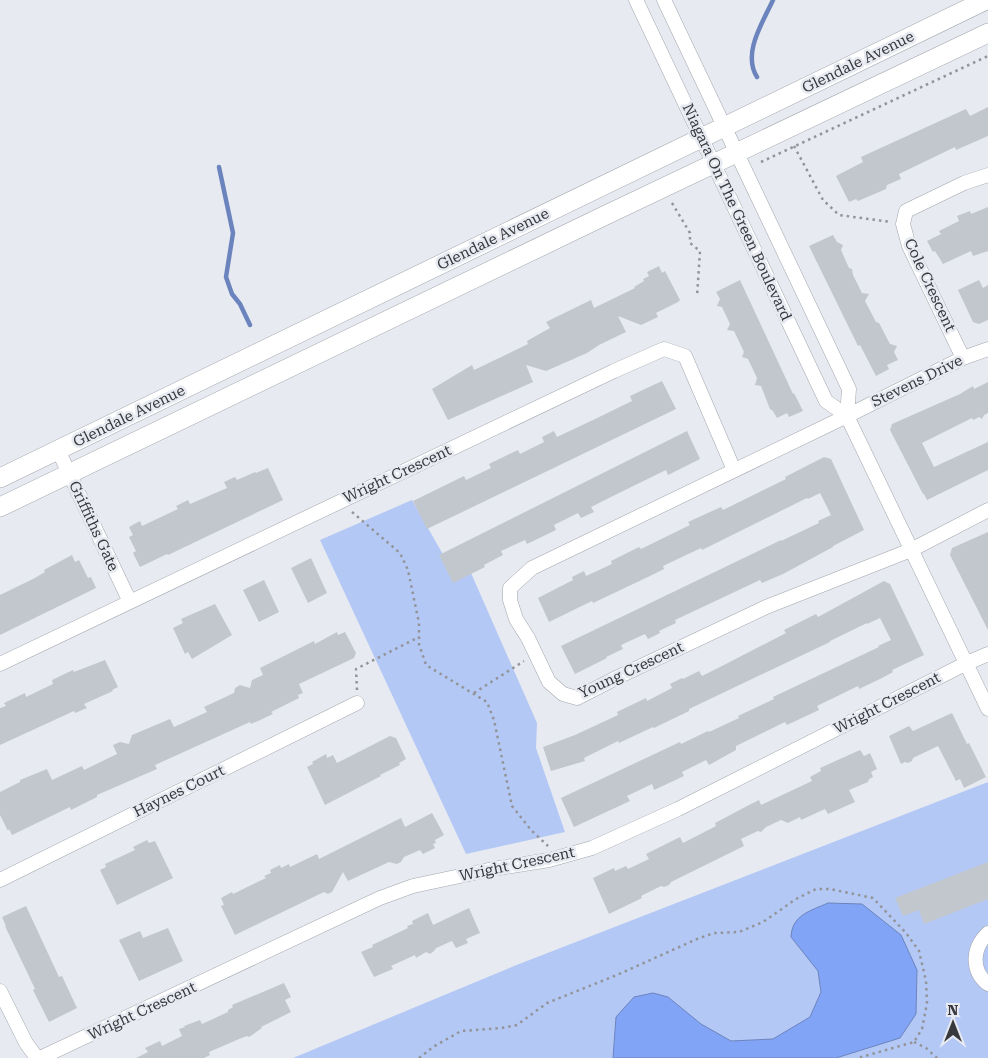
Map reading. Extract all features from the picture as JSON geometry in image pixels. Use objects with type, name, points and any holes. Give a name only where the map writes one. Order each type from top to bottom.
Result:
[{"type":"main road","name":"Glendale Avenue","points":[[0,478],[986,0]]},
{"type":"main road","name":"Glendale Avenue","points":[[0,507],[988,33]]},
{"type":"street","name":"Niagara On The Green Boulevard","points":[[636,0],[826,400],[847,416],[988,709]]},
{"type":"street","name":"Niagara On The Green Boulevard","points":[[664,0],[849,389],[847,416]]},
{"type":"street","name":"Cole Crescent","points":[[963,358],[909,246],[903,224],[906,211],[964,183],[988,175]]},
{"type":"street","name":"Wright Crescent","points":[[0,664],[339,501],[664,349],[685,356],[734,470]]},
{"type":"street","name":"Stevens Drive","points":[[847,416],[963,358],[988,349]]},
{"type":"street","name":"Young Crescent","points":[[847,416],[532,568],[510,588],[510,600],[516,619],[549,682],[563,694],[577,698],[766,607],[911,550]]},
{"type":"street","name":"Griffiths Gate","points":[[58,450],[130,602]]},
{"type":"street","points":[[911,550],[988,510]]},
{"type":"street","name":"Wright Crescent","points":[[0,991],[26,1043],[38,1058],[380,898],[413,886],[560,857],[592,848],[678,809],[988,654]]},
{"type":"street","name":"Haynes Court","points":[[0,880],[357,703]]},
{"type":"street","points":[[988,933],[982,938],[975,954],[976,969],[981,979],[988,984]]},
{"type":"path","points":[[761,162],[988,56]]},
{"type":"path","points":[[794,146],[823,200],[839,215],[903,224]]},
{"type":"path","points":[[672,203],[690,233],[690,243],[700,250],[697,296]]},
{"type":"path","points":[[339,501],[400,554],[408,570],[419,623],[419,644],[426,665],[487,702],[494,720],[512,806],[530,830],[560,857]]},
{"type":"path","points":[[357,703],[356,669],[419,637]]},
{"type":"path","points":[[473,694],[536,654]]},
{"type":"path","points":[[419,1058],[433,1047],[461,1032],[502,1028],[517,1024],[546,1003],[617,975],[697,939],[714,934],[739,932],[763,922],[796,899],[816,889],[830,889],[873,898],[906,932],[919,951],[926,981],[926,1003],[922,1029],[914,1042],[858,1058]]},
{"type":"path","points":[[914,1042],[926,1048],[937,1058]]},
{"type":"shaded area","points":[[412,500],[453,572],[471,573],[537,723],[536,748],[565,832],[466,854],[320,540]]},
{"type":"shaded area","points":[[988,782],[988,1058],[293,1058],[514,966]]},
{"type":"water","points":[[828,903],[862,904],[901,935],[917,970],[916,1014],[900,1038],[836,1058],[613,1058],[616,1017],[634,997],[653,993],[668,997],[701,1024],[731,1041],[773,1039],[810,1017],[821,992],[818,971],[791,937],[792,930],[798,919],[803,915]]},
{"type":"building","points":[[988,107],[988,136],[956,150],[955,147],[899,174],[901,179],[887,185],[886,189],[858,201],[856,199],[849,202],[836,176],[863,162],[861,157],[966,109],[970,116]]},
{"type":"building","points":[[988,207],[988,251],[973,256],[971,251],[943,264],[927,241],[941,234],[939,231],[959,221],[957,216],[970,211],[971,214]]},
{"type":"building","points":[[833,235],[837,242],[843,245],[841,250],[849,268],[852,269],[862,293],[869,294],[865,301],[876,322],[879,323],[890,344],[897,346],[894,352],[898,360],[887,365],[889,369],[876,376],[860,345],[858,346],[809,246]]},
{"type":"building","points":[[659,266],[662,273],[665,271],[680,300],[656,313],[658,317],[641,325],[618,316],[626,332],[587,353],[546,371],[526,365],[533,382],[448,420],[432,389],[472,365],[474,370],[528,344],[527,341],[550,328],[546,322],[591,300],[594,308],[635,288],[644,281],[643,279],[649,276],[647,272]]},
{"type":"building","points":[[740,280],[793,394],[803,411],[789,417],[787,413],[777,418],[770,409],[761,386],[755,385],[757,378],[748,359],[742,357],[744,352],[734,331],[727,330],[730,324],[722,307],[717,306],[720,299],[716,292]]},
{"type":"building","points":[[979,280],[983,288],[988,285],[988,320],[979,324],[973,322],[958,290]]},
{"type":"building","points":[[662,381],[676,409],[427,529],[413,501],[464,476],[466,480],[491,468],[489,464],[518,450],[520,454],[544,442],[542,437],[554,431],[557,437],[593,420],[632,401],[630,396]]},
{"type":"building","points":[[988,382],[988,413],[982,419],[979,417],[973,420],[972,418],[922,443],[934,467],[988,442],[988,470],[927,500],[890,430],[892,424],[960,394],[973,386],[974,389]]},
{"type":"building","points":[[687,431],[700,459],[668,475],[666,470],[621,492],[591,507],[594,512],[581,518],[578,513],[554,525],[556,530],[527,544],[525,540],[501,551],[503,555],[484,565],[485,567],[453,583],[439,555]]},
{"type":"building","points":[[824,457],[831,459],[864,530],[783,574],[762,583],[760,580],[675,620],[676,623],[648,639],[645,634],[621,645],[623,649],[575,674],[561,646],[819,523],[818,521],[831,515],[820,493],[702,550],[701,548],[663,566],[664,569],[650,576],[549,622],[538,598],[573,580],[572,577],[584,571],[586,576],[612,564],[611,561],[639,547],[641,549],[690,525],[688,522],[721,507],[723,510],[786,479],[785,477]]},
{"type":"building","points":[[268,468],[283,500],[140,567],[133,553],[136,551],[129,537],[133,535],[129,527],[140,521],[142,526],[178,509],[176,506],[188,500],[190,504],[227,488],[224,482],[235,477],[237,480]]},
{"type":"building","points":[[988,532],[988,630],[950,555],[952,548]]},
{"type":"building","points":[[72,555],[75,562],[79,560],[88,578],[91,577],[96,588],[0,635],[0,595],[33,579],[45,572],[44,570]]},
{"type":"building","points":[[311,558],[327,593],[308,603],[291,568]]},
{"type":"building","points":[[264,580],[279,612],[259,622],[243,590]]},
{"type":"building","points":[[884,581],[890,584],[924,655],[892,670],[893,672],[859,689],[858,686],[817,706],[819,710],[787,725],[785,722],[736,746],[736,750],[709,765],[706,760],[682,772],[684,776],[654,790],[652,784],[627,796],[630,801],[574,827],[561,798],[680,742],[681,744],[739,718],[738,716],[774,699],[773,697],[891,640],[880,618],[867,623],[689,709],[689,711],[654,728],[619,743],[618,741],[584,758],[585,761],[551,771],[543,747],[575,735],[618,715],[617,712],[646,698],[647,701],[672,688],[670,684],[682,678],[699,671],[702,676],[786,633],[784,630],[816,614],[818,617]]},
{"type":"building","points":[[215,604],[232,635],[192,659],[188,652],[185,654],[173,628],[183,623],[181,619]]},
{"type":"building","points":[[337,632],[338,635],[345,632],[356,653],[354,658],[299,684],[303,693],[298,695],[299,698],[271,712],[273,714],[251,724],[250,722],[155,765],[157,769],[97,795],[97,797],[71,810],[70,807],[12,835],[9,829],[8,831],[0,815],[0,792],[20,782],[20,780],[47,769],[52,780],[82,766],[84,770],[117,754],[113,745],[120,742],[129,744],[132,735],[170,719],[174,727],[207,712],[204,707],[234,693],[235,688],[240,685],[250,688],[252,680],[263,675],[260,668],[314,641],[315,644]]},
{"type":"building","points":[[105,660],[118,687],[84,704],[87,708],[75,713],[74,711],[0,745],[0,708],[6,706],[4,703],[25,693],[26,697],[53,684],[52,680],[73,670],[74,672]]},
{"type":"building","points":[[952,713],[986,777],[964,788],[960,779],[956,781],[938,746],[913,758],[908,763],[901,764],[889,736],[909,726],[913,731]]},
{"type":"building","points":[[390,736],[396,738],[406,759],[399,763],[400,765],[381,776],[325,805],[307,767],[326,754],[327,758],[333,755],[337,763]]},
{"type":"building","points":[[860,750],[864,756],[870,753],[877,769],[871,772],[873,777],[868,782],[849,790],[855,802],[828,814],[825,809],[801,820],[800,817],[788,823],[781,820],[766,827],[761,832],[758,831],[741,839],[744,846],[671,882],[669,885],[661,886],[641,896],[642,898],[609,914],[593,878],[614,868],[615,871],[626,866],[628,869],[649,859],[646,854],[680,837],[683,843],[716,826],[715,823],[759,800],[761,805],[812,781],[810,777],[821,771],[820,768]]},
{"type":"building","points":[[432,813],[444,835],[435,840],[436,843],[433,844],[435,848],[423,854],[420,850],[404,857],[397,864],[389,862],[348,881],[343,872],[332,892],[328,894],[324,892],[235,935],[221,906],[224,905],[221,898],[266,878],[264,876],[271,873],[270,870],[280,865],[281,868],[289,864],[290,867],[317,854],[319,859],[401,818],[405,827]]},
{"type":"building","points":[[147,840],[149,843],[155,841],[173,878],[117,905],[100,870],[106,867],[105,864],[135,850],[133,847]]},
{"type":"building","points":[[988,862],[988,899],[924,924],[919,910],[903,916],[895,898]]},
{"type":"building","points":[[26,906],[59,977],[62,976],[77,1008],[49,1022],[33,990],[35,989],[2,917]]},
{"type":"building","points":[[469,908],[480,933],[466,939],[468,943],[456,948],[452,941],[436,948],[430,954],[426,952],[416,958],[415,955],[391,966],[393,969],[374,977],[361,952],[408,928],[407,926],[413,924],[412,921],[428,913],[433,925]]},
{"type":"building","points":[[168,928],[183,961],[139,981],[119,940],[140,931],[143,938]]},
{"type":"building","points":[[284,983],[291,997],[285,1000],[291,1012],[261,1027],[249,1037],[247,1036],[209,1052],[210,1055],[204,1058],[136,1058],[148,1052],[145,1048],[160,1041],[162,1046],[182,1036],[179,1029],[184,1026],[200,1020],[202,1024],[228,1012],[233,1007],[232,1005]]},
{"type":"waterway","points":[[757,77],[753,68],[753,48],[773,0]]},
{"type":"waterway","points":[[219,167],[233,233],[226,277],[232,294],[240,304],[250,325]]}]
